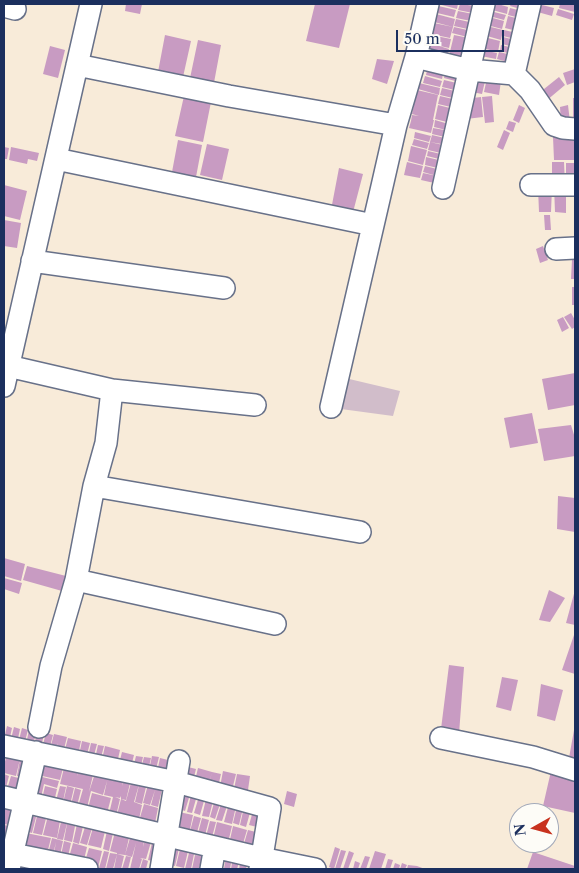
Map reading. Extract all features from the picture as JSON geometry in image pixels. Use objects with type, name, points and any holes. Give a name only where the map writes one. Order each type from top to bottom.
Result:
[{"type":"street","points":[[91,4],[6,376],[112,390],[255,405]]},
{"type":"street","points":[[331,407],[396,125],[416,57],[428,4]]},
{"type":"street","points":[[443,188],[484,4]]},
{"type":"street","points":[[514,74],[530,4]]},
{"type":"street","points":[[416,57],[469,70],[514,74],[535,98],[554,125],[575,129]]},
{"type":"street","points":[[77,65],[229,96],[396,125]]},
{"type":"street","points":[[56,158],[373,225]]},
{"type":"street","points":[[531,185],[575,185]]},
{"type":"street","points":[[32,261],[224,288]]},
{"type":"street","points":[[39,727],[52,666],[76,580],[94,486],[106,443],[112,390]]},
{"type":"street","points":[[94,486],[360,532]]},
{"type":"street","points":[[76,580],[275,624]]},
{"type":"street","points":[[441,738],[533,757],[575,770]]},
{"type":"street","points":[[4,746],[177,771],[270,808],[261,864]]},
{"type":"street","points":[[36,752],[11,862],[87,869]]},
{"type":"street","points":[[161,869],[177,771]]},
{"type":"street","points":[[4,797],[215,847],[261,864],[314,869]]},
{"type":"street","points":[[211,869],[215,847]]},
{"type":"shaded area","points":[[345,378],[400,391],[393,416],[341,409]]},
{"type":"building","points":[[126,4],[142,4],[140,14],[125,11]]},
{"type":"building","points":[[315,4],[350,4],[339,48],[306,41]]},
{"type":"building","points":[[438,4],[458,4],[457,9]]},
{"type":"building","points":[[460,4],[475,6],[473,13],[458,10]]},
{"type":"building","points":[[486,4],[498,4],[508,7],[507,14],[485,8]]},
{"type":"building","points":[[511,4],[528,4],[527,11],[510,6]]},
{"type":"building","points":[[538,4],[554,8],[552,16],[534,11]]},
{"type":"building","points":[[560,4],[575,5],[575,12],[559,8]]},
{"type":"building","points":[[434,5],[456,10],[454,17],[433,12]]},
{"type":"building","points":[[510,8],[526,12],[524,19],[508,15]]},
{"type":"building","points":[[558,9],[574,14],[572,20],[556,15]]},
{"type":"building","points":[[458,11],[473,14],[471,21],[456,18]]},
{"type":"building","points":[[490,11],[506,15],[504,20],[489,16]]},
{"type":"building","points":[[436,14],[455,19],[453,27],[434,22]]},
{"type":"building","points":[[508,16],[524,20],[521,32],[505,28]]},
{"type":"building","points":[[489,17],[504,21],[502,29],[487,25]]},
{"type":"building","points":[[456,19],[474,23],[472,30],[454,26]]},
{"type":"building","points":[[434,23],[453,27],[450,38],[431,34]]},
{"type":"building","points":[[483,25],[503,30],[501,40],[480,34]]},
{"type":"building","points":[[454,27],[472,31],[471,38],[452,33]]},
{"type":"building","points":[[504,30],[521,34],[519,40],[503,36]]},
{"type":"building","points":[[165,35],[191,41],[183,77],[158,72]]},
{"type":"building","points":[[431,35],[451,39],[449,48],[436,45],[449,49],[446,61],[425,56]]},
{"type":"building","points":[[454,35],[469,38],[461,64],[448,60]]},
{"type":"building","points":[[480,36],[500,41],[498,52],[478,47]]},
{"type":"building","points":[[503,37],[519,41],[518,48],[502,44]]},
{"type":"building","points":[[198,40],[221,45],[213,88],[189,83]]},
{"type":"building","points":[[501,45],[518,49],[516,55],[500,51]]},
{"type":"building","points":[[50,46],[65,50],[58,78],[43,74]]},
{"type":"building","points":[[477,49],[497,53],[496,59],[476,55]]},
{"type":"building","points":[[499,52],[516,56],[515,64],[497,59]]},
{"type":"building","points":[[377,59],[394,61],[387,84],[372,79]]},
{"type":"building","points":[[428,65],[444,70],[442,79],[426,75]]},
{"type":"building","points":[[447,66],[462,70],[459,82],[444,78]]},
{"type":"building","points":[[575,69],[575,82],[567,85],[563,73]]},
{"type":"building","points":[[471,74],[486,77],[482,94],[467,91]]},
{"type":"building","points":[[425,76],[442,81],[440,87],[423,83]]},
{"type":"building","points":[[559,77],[565,85],[546,101],[539,93]]},
{"type":"building","points":[[487,78],[501,81],[499,95],[484,92]]},
{"type":"building","points":[[444,80],[461,84],[459,91],[442,87]]},
{"type":"building","points":[[419,83],[440,88],[439,95],[418,89]]},
{"type":"building","points":[[442,88],[459,92],[457,99],[440,95]]},
{"type":"building","points":[[417,90],[438,95],[431,133],[409,128],[412,115],[419,116],[412,114]]},
{"type":"building","points":[[184,96],[211,102],[203,142],[175,136]]},
{"type":"building","points":[[440,96],[457,100],[455,108],[438,104]]},
{"type":"building","points":[[492,96],[494,122],[485,123],[482,97]]},
{"type":"building","points":[[481,97],[483,117],[466,119],[464,99]]},
{"type":"building","points":[[573,98],[575,98],[575,127],[573,127]]},
{"type":"building","points":[[438,105],[454,109],[451,123],[435,119]]},
{"type":"building","points":[[519,105],[525,108],[519,123],[513,120]]},
{"type":"building","points":[[568,105],[570,122],[561,123],[560,107]]},
{"type":"building","points":[[435,120],[452,125],[450,131],[434,127]]},
{"type":"building","points":[[509,121],[516,123],[513,132],[506,129]]},
{"type":"building","points":[[433,128],[450,131],[449,138],[432,134]]},
{"type":"building","points":[[504,130],[510,133],[503,150],[497,147]]},
{"type":"building","points":[[415,132],[431,136],[429,142],[414,138]]},
{"type":"building","points":[[432,135],[449,139],[447,145],[430,142]]},
{"type":"building","points":[[553,137],[575,137],[575,160],[554,160]]},
{"type":"building","points":[[414,139],[429,143],[427,149],[412,145]]},
{"type":"building","points":[[178,140],[202,145],[196,177],[172,172]]},
{"type":"building","points":[[430,142],[447,146],[445,154],[428,150]]},
{"type":"building","points":[[207,144],[229,149],[222,180],[200,175]]},
{"type":"building","points":[[411,146],[427,150],[423,165],[408,161]]},
{"type":"building","points":[[4,147],[9,148],[7,159],[4,159]]},
{"type":"building","points":[[11,147],[39,153],[37,161],[28,159],[27,164],[9,160]]},
{"type":"building","points":[[428,151],[445,155],[443,160],[427,156]]},
{"type":"building","points":[[426,157],[443,161],[442,169],[425,165]]},
{"type":"building","points":[[407,162],[423,166],[420,178],[404,175]]},
{"type":"building","points":[[552,162],[564,162],[565,184],[552,184]]},
{"type":"building","points":[[566,163],[574,163],[575,183],[566,183]]},
{"type":"building","points":[[425,166],[441,170],[443,185],[421,180],[423,173],[437,176],[423,172]]},
{"type":"building","points":[[339,168],[363,174],[352,216],[331,210]]},
{"type":"building","points":[[4,185],[27,191],[20,220],[4,216]]},
{"type":"building","points":[[554,186],[566,186],[566,213],[555,212]]},
{"type":"building","points":[[538,188],[552,188],[551,212],[539,212]]},
{"type":"building","points":[[544,215],[550,215],[551,230],[545,230]]},
{"type":"building","points":[[4,220],[21,223],[17,248],[4,246]]},
{"type":"building","points":[[543,246],[548,260],[540,263],[536,249]]},
{"type":"building","points":[[572,260],[575,260],[575,279],[571,279]]},
{"type":"building","points":[[572,287],[575,287],[575,305],[572,305]]},
{"type":"building","points":[[571,313],[575,320],[575,327],[572,329],[564,317]]},
{"type":"building","points":[[563,317],[569,328],[562,332],[557,320]]},
{"type":"building","points":[[575,373],[575,405],[548,410],[542,379]]},
{"type":"building","points":[[532,413],[538,443],[510,448],[504,418]]},
{"type":"building","points":[[571,425],[575,438],[575,456],[544,461],[538,429]]},
{"type":"building","points":[[558,496],[575,498],[575,532],[557,529]]},
{"type":"building","points":[[4,558],[25,564],[21,581],[4,576]]},
{"type":"building","points":[[27,566],[66,576],[62,591],[23,580]]},
{"type":"building","points":[[4,578],[22,583],[19,594],[4,589]]},
{"type":"building","points":[[549,590],[565,598],[550,622],[539,620]]},
{"type":"building","points":[[575,590],[575,625],[566,623]]},
{"type":"building","points":[[575,635],[575,674],[562,670]]},
{"type":"building","points":[[449,665],[464,667],[459,734],[441,729]]},
{"type":"building","points":[[502,677],[518,680],[511,711],[496,707]]},
{"type":"building","points":[[541,684],[563,690],[555,721],[537,716]]},
{"type":"building","points":[[7,726],[12,728],[8,746],[4,739]]},
{"type":"building","points":[[14,727],[20,729],[16,748],[9,747]]},
{"type":"building","points":[[22,728],[28,730],[23,749],[17,748]]},
{"type":"building","points":[[29,730],[36,732],[32,751],[25,749]]},
{"type":"building","points":[[575,730],[575,761],[569,758]]},
{"type":"building","points":[[37,732],[44,734],[40,752],[33,751]]},
{"type":"building","points":[[46,733],[53,735],[48,754],[41,752]]},
{"type":"building","points":[[54,734],[67,737],[62,757],[55,755],[58,743],[54,754],[49,753]]},
{"type":"building","points":[[68,738],[81,741],[77,760],[63,757]]},
{"type":"building","points":[[82,741],[90,743],[85,762],[78,760]]},
{"type":"building","points":[[91,743],[97,744],[92,763],[87,762]]},
{"type":"building","points":[[98,745],[104,746],[99,765],[94,763]]},
{"type":"building","points":[[105,746],[120,750],[116,768],[101,764]]},
{"type":"building","points":[[122,752],[134,755],[130,771],[118,768]]},
{"type":"building","points":[[7,753],[29,759],[25,778],[17,776],[20,759],[16,776],[4,773]]},
{"type":"building","points":[[136,756],[143,757],[139,774],[132,772]]},
{"type":"building","points":[[152,756],[159,757],[154,777],[148,775]]},
{"type":"building","points":[[144,757],[151,758],[147,775],[140,773]]},
{"type":"building","points":[[42,758],[64,764],[60,780],[38,775]]},
{"type":"building","points":[[160,758],[176,762],[172,780],[156,777]]},
{"type":"building","points":[[65,764],[79,768],[77,776],[80,768],[93,775],[89,792],[96,770],[124,777],[122,786],[125,777],[131,779],[126,800],[121,799],[121,796],[120,798],[115,797],[120,799],[115,820],[108,818],[113,797],[104,795],[107,781],[103,795],[91,791],[86,812],[77,810],[83,789],[60,784]]},
{"type":"building","points":[[180,765],[196,769],[192,785]]},
{"type":"building","points":[[198,768],[212,772],[208,788],[194,785]]},
{"type":"building","points":[[223,771],[236,774],[231,794],[219,792]]},
{"type":"building","points":[[551,771],[575,777],[575,813],[559,810],[559,803],[544,803]]},
{"type":"building","points":[[212,772],[221,774],[217,791],[208,789]]},
{"type":"building","points":[[4,774],[9,776],[4,795]]},
{"type":"building","points":[[237,774],[250,776],[247,797],[233,794]]},
{"type":"building","points":[[11,776],[26,780],[13,795],[6,793]]},
{"type":"building","points":[[38,776],[59,781],[57,788],[44,784],[40,802],[32,800]]},
{"type":"building","points":[[132,779],[140,781],[134,802],[142,805],[138,824],[116,819],[121,799],[126,801]]},
{"type":"building","points":[[149,781],[163,785],[158,807],[151,805],[155,790],[150,805],[143,803]]},
{"type":"building","points":[[139,785],[146,787],[142,804],[135,802]]},
{"type":"building","points":[[45,786],[57,789],[54,802],[42,799]]},
{"type":"building","points":[[60,786],[66,787],[62,806],[55,804]]},
{"type":"building","points":[[67,786],[74,788],[69,809],[62,807]]},
{"type":"building","points":[[75,788],[81,790],[76,810],[70,809]]},
{"type":"building","points":[[184,789],[191,791],[185,811],[179,809]]},
{"type":"building","points":[[192,791],[198,792],[192,813],[187,812]]},
{"type":"building","points":[[287,791],[297,794],[294,807],[284,804]]},
{"type":"building","points":[[92,793],[111,798],[106,817],[87,812]]},
{"type":"building","points":[[200,793],[206,794],[200,815],[194,813]]},
{"type":"building","points":[[207,795],[214,797],[209,817],[202,816]]},
{"type":"building","points":[[216,796],[222,798],[215,819],[210,817]]},
{"type":"building","points":[[223,798],[229,800],[222,821],[216,820]]},
{"type":"building","points":[[230,800],[237,802],[232,824],[224,822]]},
{"type":"building","points":[[238,802],[244,804],[239,825],[233,823]]},
{"type":"building","points":[[4,804],[19,808],[9,825],[4,824]]},
{"type":"building","points":[[144,804],[158,808],[154,828],[138,824]]},
{"type":"building","points":[[244,807],[251,809],[246,827],[240,825]]},
{"type":"building","points":[[253,811],[265,814],[261,828],[249,825]]},
{"type":"building","points":[[38,812],[47,814],[42,835],[33,833]]},
{"type":"building","points":[[179,812],[193,815],[189,834],[182,832],[183,826],[181,833],[174,831]]},
{"type":"building","points":[[29,815],[36,817],[32,833],[25,831]]},
{"type":"building","points":[[48,816],[60,821],[57,838],[43,835]]},
{"type":"building","points":[[194,816],[201,818],[196,836],[189,835]]},
{"type":"building","points":[[202,818],[209,820],[204,839],[197,837]]},
{"type":"building","points":[[78,820],[84,822],[79,844],[73,842]]},
{"type":"building","points":[[210,821],[216,822],[211,841],[205,840]]},
{"type":"building","points":[[61,822],[67,823],[63,840],[57,839]]},
{"type":"building","points":[[217,822],[232,826],[227,847],[212,843]]},
{"type":"building","points":[[67,824],[75,826],[72,842],[64,840]]},
{"type":"building","points":[[94,824],[106,827],[101,848],[88,845]]},
{"type":"building","points":[[4,825],[9,826],[7,833],[4,833]]},
{"type":"building","points":[[233,826],[247,830],[242,847],[229,844]]},
{"type":"building","points":[[85,827],[92,828],[87,845],[80,843]]},
{"type":"building","points":[[248,830],[260,833],[255,850],[243,847]]},
{"type":"building","points":[[107,831],[113,833],[109,851],[103,849]]},
{"type":"building","points":[[115,832],[129,838],[125,855],[110,851]]},
{"type":"building","points":[[26,833],[51,838],[46,858],[22,852]]},
{"type":"building","points":[[52,838],[63,841],[59,860],[53,859],[56,842],[52,859],[47,858]]},
{"type":"building","points":[[130,838],[144,841],[143,847],[145,840],[151,842],[146,859],[140,858],[142,859],[139,869],[130,869],[136,843],[132,857],[125,855]]},
{"type":"building","points":[[64,841],[71,843],[67,861],[60,860]]},
{"type":"building","points":[[172,842],[180,844],[175,866],[167,864]]},
{"type":"building","points":[[73,843],[87,847],[83,864],[68,861]]},
{"type":"building","points":[[152,843],[161,845],[157,862],[148,860]]},
{"type":"building","points":[[335,847],[340,849],[334,869],[329,867]]},
{"type":"building","points":[[89,848],[102,851],[98,868],[84,865]]},
{"type":"building","points":[[180,849],[188,851],[184,868],[176,866]]},
{"type":"building","points":[[341,850],[346,851],[340,869],[335,869]]},
{"type":"building","points":[[104,851],[109,852],[105,869],[99,868]]},
{"type":"building","points":[[349,851],[354,853],[348,869],[343,869]]},
{"type":"building","points":[[375,851],[386,854],[381,869],[369,869]]},
{"type":"building","points":[[110,853],[117,854],[113,869],[106,869]]},
{"type":"building","points":[[189,853],[194,854],[191,869],[185,869]]},
{"type":"building","points":[[533,853],[575,866],[575,869],[527,869]]},
{"type":"building","points":[[117,854],[124,856],[121,869],[114,869]]},
{"type":"building","points":[[195,855],[202,856],[199,869],[192,869]]},
{"type":"building","points":[[126,856],[131,857],[128,869],[122,869]]},
{"type":"building","points":[[226,856],[232,857],[230,869],[224,869]]},
{"type":"building","points":[[365,856],[370,857],[366,869],[360,869]]},
{"type":"building","points":[[233,857],[240,859],[237,869],[231,869]]},
{"type":"building","points":[[143,859],[148,861],[146,869],[140,869]]},
{"type":"building","points":[[241,859],[248,860],[246,869],[239,869]]},
{"type":"building","points":[[388,859],[393,860],[390,869],[385,869]]},
{"type":"building","points":[[355,861],[360,863],[358,869],[353,869]]},
{"type":"building","points":[[395,863],[400,865],[399,869],[393,869]]},
{"type":"building","points":[[402,863],[407,865],[405,869],[400,869]]},
{"type":"building","points":[[408,865],[417,866],[425,869],[407,869]]}]
